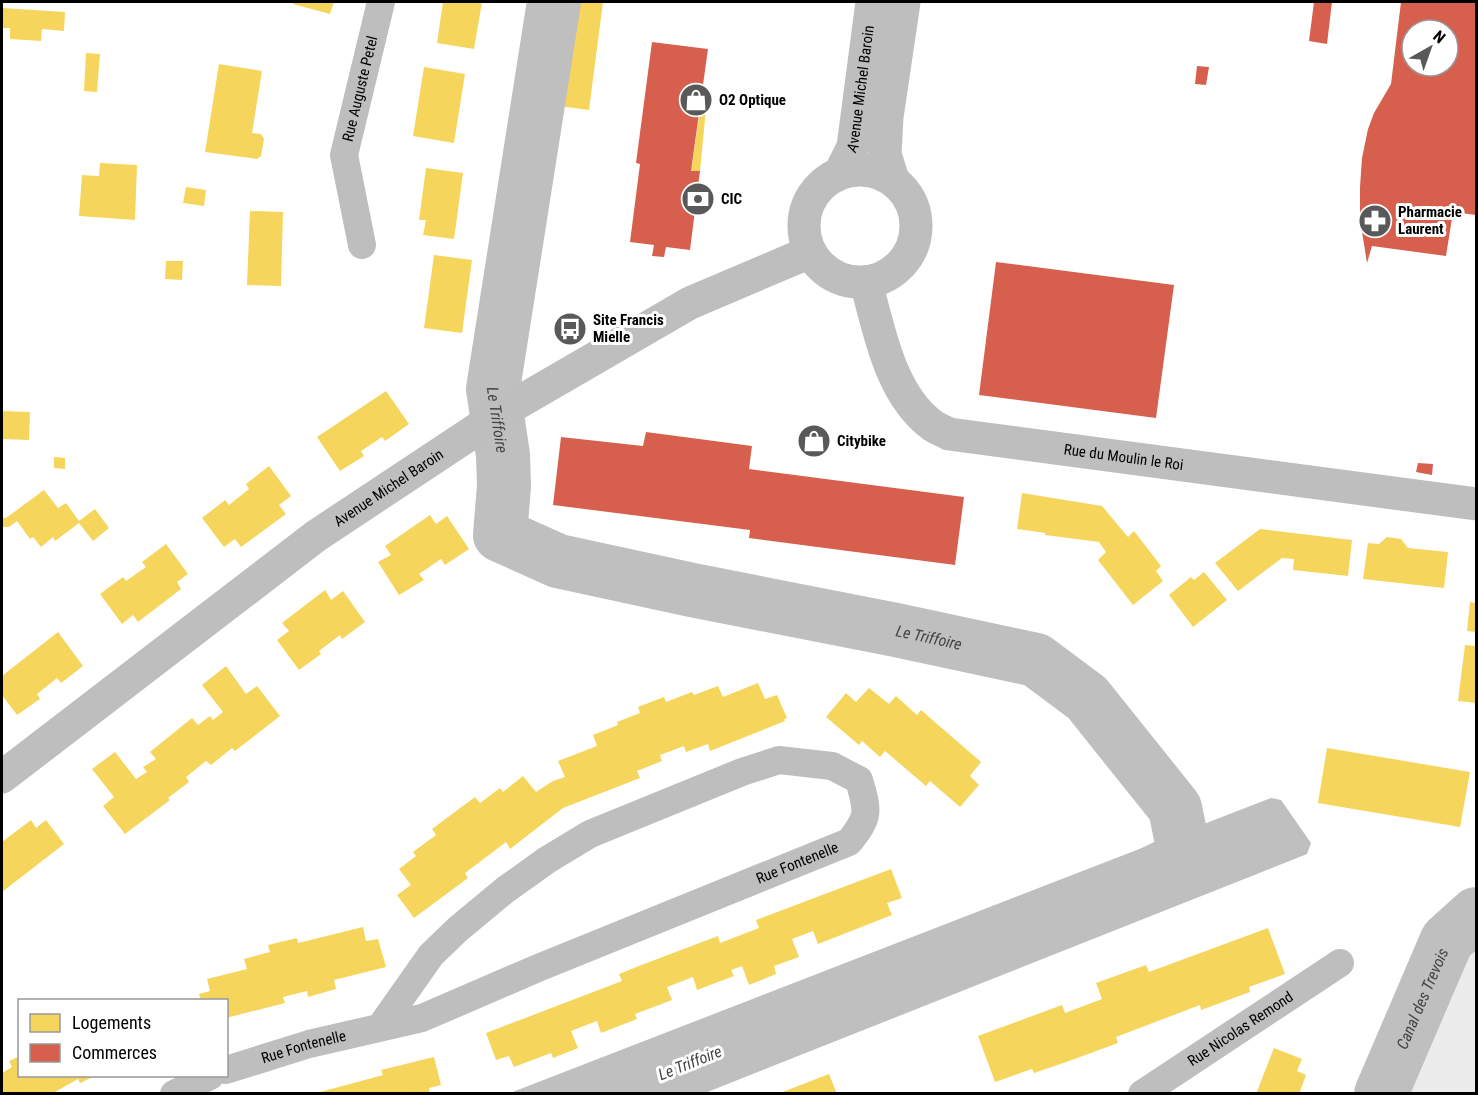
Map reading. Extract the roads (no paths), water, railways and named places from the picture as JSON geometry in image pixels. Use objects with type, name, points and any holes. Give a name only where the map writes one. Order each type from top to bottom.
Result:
[{"type":"street","name":"Rue Auguste Petel","points":[[362,245],[344,155],[381,2]]},
{"type":"street","name":"Avenue Michel Baroin","points":[[840,173],[853,147],[872,2]]},
{"type":"street","name":"Avenue Michel Baroin","points":[[893,180],[885,154],[887,117],[904,2]]},
{"type":"street","points":[[857,169],[876,171],[893,180],[913,204],[917,224],[913,247],[902,264],[881,278],[866,282],[846,280],[825,270],[810,252],[804,234],[806,210],[820,186],[840,173],[857,169]]},
{"type":"street","name":"Avenue Michel Baroin","points":[[2,777],[316,536],[509,408],[690,303],[810,252]]},
{"type":"street","name":"Rue du Moulin le Roi","points":[[866,282],[880,335],[901,390],[916,410],[933,426],[949,434],[1476,504]]},
{"type":"street","name":"Rue Fontenelle","points":[[228,1069],[309,1044],[422,1018],[538,968],[849,842],[861,826],[867,807],[859,780],[832,766],[778,760],[742,772],[590,834],[547,860],[505,890],[458,929],[431,955],[381,1026]]},
{"type":"street","name":"Rue Nicolas Remond","points":[[1142,1094],[1340,963]]},
{"type":"street","points":[[174,1094],[208,1077]]},
{"type":"water","points":[[1271,798],[1281,800],[1311,843],[1307,854],[705,1093],[510,1093]]},
{"type":"waterway","name":"Le Triffoire","points":[[554,2],[493,389],[503,455],[504,486],[500,535],[558,561],[1036,660],[1087,698],[1175,808],[1185,857],[1142,878]]},
{"type":"waterway","name":"Canal des Trevois","points":[[1381,1094],[1447,940],[1476,914]]},
{"type":"place","name":"O2 Optique","points":[[696,100]]},
{"type":"place","name":"CIC","points":[[698,199]]},
{"type":"place","name":"Pharmacie Laurent","points":[[1375,221]]},
{"type":"place","name":"Site Francis Mielle","points":[[570,329]]},
{"type":"place","name":"Citybike","points":[[814,441]]}]
